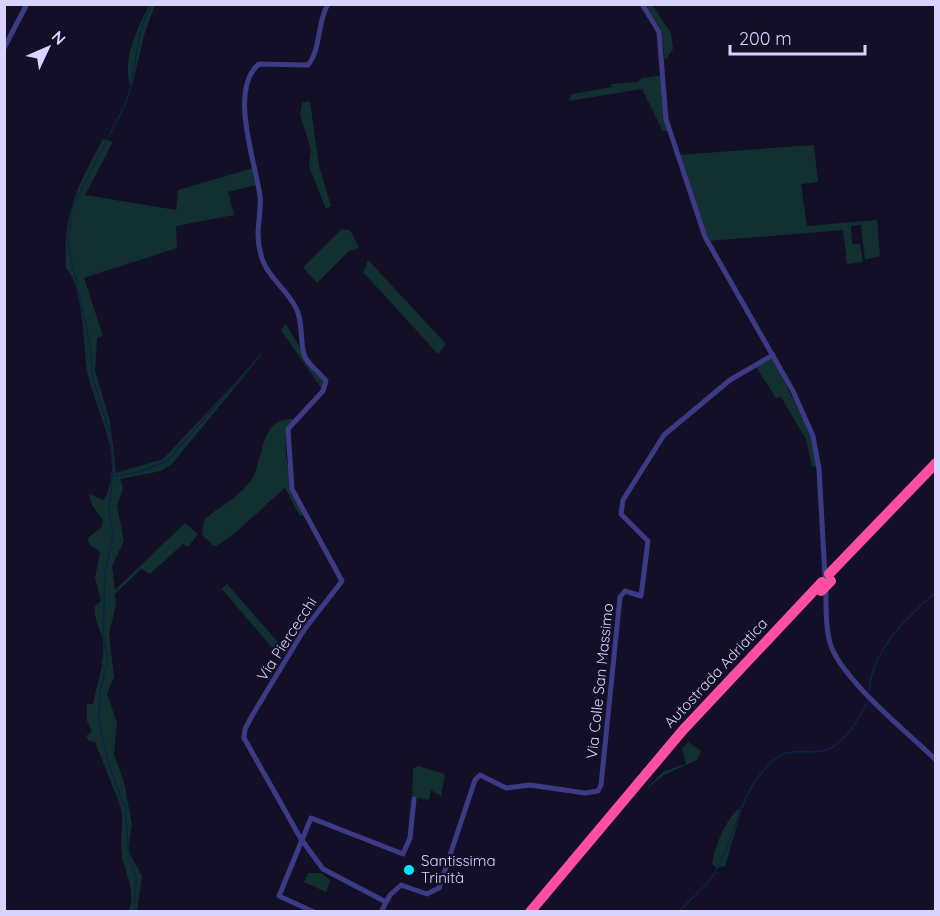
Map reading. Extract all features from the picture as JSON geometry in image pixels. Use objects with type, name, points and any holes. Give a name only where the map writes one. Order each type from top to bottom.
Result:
[{"type":"highway","name":"Autostrada Adriatica","points":[[538,912],[688,733],[936,463]]},
{"type":"highway","name":"Autostrada Adriatica","points":[[530,912],[651,766],[826,582],[936,472]]},
{"type":"street","points":[[4,48],[27,4]]},
{"type":"street","name":"Via Piercecchi","points":[[328,4],[319,24],[311,62],[308,65],[259,64],[251,74],[246,101],[246,126],[260,196],[257,223],[261,257],[297,308],[301,320],[305,356],[326,381],[323,391],[288,429],[286,437],[292,489],[342,581],[304,630],[245,729],[244,738],[301,839],[323,869],[386,902]]},
{"type":"street","points":[[642,4],[659,32],[668,129],[705,237],[773,355],[813,436],[819,469],[830,642],[855,680],[936,760]]},
{"type":"street","name":"Via Colle San Massimo","points":[[386,902],[401,885],[430,894],[439,888],[475,780],[480,775],[506,788],[530,785],[585,793],[598,791],[621,597],[625,591],[641,596],[648,542],[621,514],[623,500],[664,435],[730,380],[773,355]]},
{"type":"street","points":[[314,912],[281,898],[279,894],[309,821],[314,819],[403,854],[410,838],[414,799]]},
{"type":"street","points":[[381,912],[386,902]]},
{"type":"street","points":[[288,912],[292,903]]},
{"type":"green space","points":[[149,5],[155,5],[145,32],[132,86],[128,75],[130,54]]},
{"type":"green space","points":[[645,5],[652,5],[671,33],[673,49],[665,60],[661,29]]},
{"type":"green space","points":[[663,75],[667,131],[663,131],[642,89],[568,101],[572,94],[612,87],[611,84],[638,82],[642,78]]},
{"type":"green space","points":[[310,101],[319,166],[331,206],[326,209],[309,166],[311,149],[300,115],[302,103]]},
{"type":"green space","points":[[103,139],[113,142],[85,195],[176,210],[178,190],[253,168],[256,185],[228,192],[234,215],[176,226],[177,248],[84,278],[103,336],[97,338],[95,371],[110,421],[116,473],[163,459],[263,353],[172,464],[161,471],[120,479],[123,488],[117,506],[124,541],[112,566],[115,590],[185,523],[198,534],[188,547],[183,544],[150,574],[141,569],[115,594],[116,604],[109,634],[114,677],[107,694],[117,723],[114,755],[124,782],[132,825],[128,851],[142,876],[137,911],[129,911],[131,890],[122,856],[120,805],[95,742],[89,741],[86,736],[92,732],[87,721],[87,704],[93,704],[102,666],[103,650],[95,611],[95,606],[101,601],[95,578],[100,552],[89,544],[88,538],[102,527],[103,520],[92,505],[89,494],[104,500],[108,492],[112,464],[109,440],[87,370],[80,302],[72,277],[66,268],[66,248],[67,231],[74,200]]},
{"type":"green space","points":[[814,145],[818,182],[801,184],[807,226],[877,220],[880,256],[865,260],[861,225],[851,226],[852,244],[860,244],[863,262],[847,264],[843,230],[709,241],[677,155]]},
{"type":"green space","points":[[342,229],[350,230],[359,248],[349,251],[317,283],[303,267]]},
{"type":"green space","points":[[368,260],[446,344],[438,354],[363,272]]},
{"type":"green space","points":[[286,324],[302,351],[326,381],[322,389],[281,330]]},
{"type":"green space","points":[[772,357],[811,435],[817,467],[812,466],[806,439],[781,397],[776,398],[756,367]]},
{"type":"green space","points":[[293,419],[288,430],[286,455],[291,480],[304,515],[300,516],[285,488],[238,530],[214,546],[202,535],[204,520],[241,492],[251,480],[264,441],[274,425],[282,420]]},
{"type":"green space","points":[[227,584],[284,649],[279,656],[222,589]]},
{"type":"green space","points":[[688,742],[701,751],[697,760],[664,775],[644,791],[664,771],[686,764],[682,749]]},
{"type":"green space","points":[[418,766],[445,774],[441,796],[431,790],[429,800],[412,797],[413,769]]},
{"type":"green space","points":[[738,809],[741,811],[725,866],[717,868],[712,864],[718,842],[729,820]]},
{"type":"green space","points":[[308,873],[321,873],[330,880],[326,892],[304,882]]},
{"type":"waterway","points":[[134,912],[136,877],[129,857],[125,808],[109,765],[99,722],[100,692],[108,660],[103,634],[105,574],[113,534],[109,511],[113,467],[110,434],[93,379],[89,339],[68,244],[72,207],[125,105],[142,29],[152,4]]},
{"type":"waterway","points":[[113,476],[139,472],[167,461],[261,354]]},
{"type":"waterway","points":[[869,691],[877,662],[892,636],[936,592]]},
{"type":"waterway","points":[[679,912],[704,887],[716,871],[746,798],[763,771],[775,759],[786,753],[817,752],[831,748],[850,731],[868,701]]},
{"type":"place","name":"Santissima Trinità","points":[[409,870]]}]
